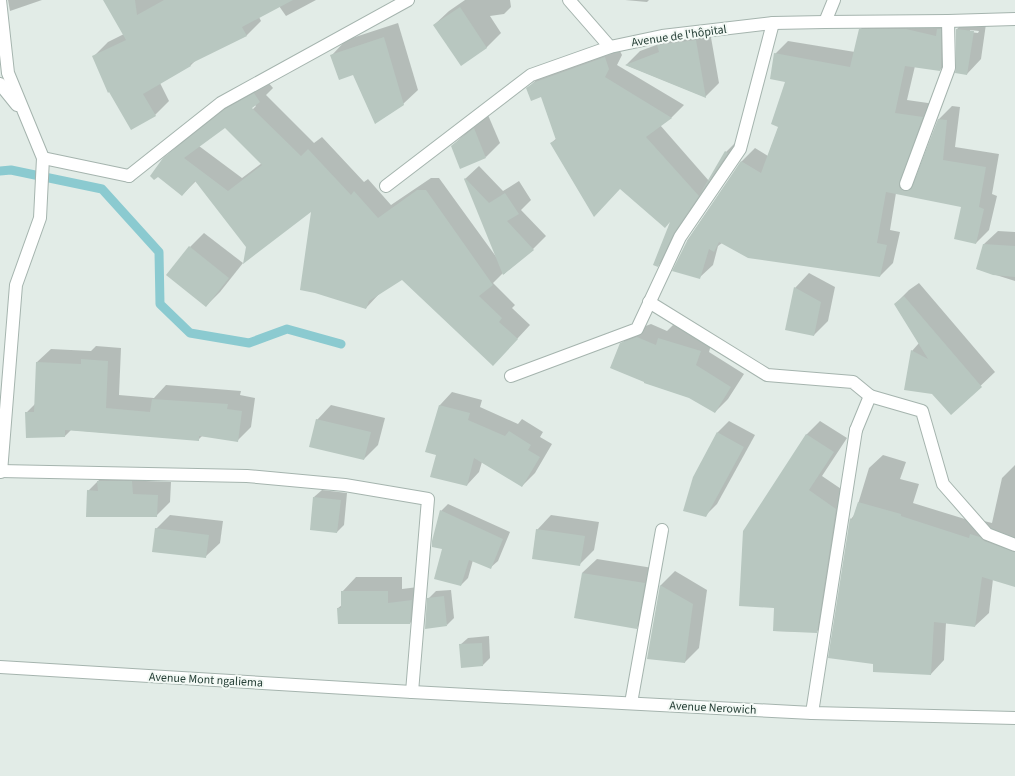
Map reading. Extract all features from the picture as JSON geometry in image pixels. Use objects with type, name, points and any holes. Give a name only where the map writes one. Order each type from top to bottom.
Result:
[{"type":"street","points":[[0,0],[8,73],[43,158],[40,218],[16,285],[0,472],[247,476],[345,485],[428,499],[412,692]]},
{"type":"street","points":[[43,158],[128,176],[221,103],[408,0]]},
{"type":"street","points":[[570,0],[610,47]]},
{"type":"street","points":[[825,22],[834,0]]},
{"type":"street","name":"Avenue de l'hôpital","points":[[386,186],[531,75],[610,47],[662,36],[773,23],[948,22],[1015,19]]},
{"type":"street","points":[[906,184],[949,68],[948,22]]},
{"type":"street","points":[[511,376],[636,329],[680,237],[740,149],[773,23]]},
{"type":"street","points":[[0,84],[24,113]]},
{"type":"street","points":[[649,302],[767,375],[853,382],[870,396],[922,411],[943,484],[987,534],[1015,545]]},
{"type":"street","points":[[812,712],[856,430],[870,396]]},
{"type":"street","points":[[631,703],[662,530]]},
{"type":"street","name":"Avenue Mont ngaliema","points":[[0,667],[412,692]]},
{"type":"street","name":"Avenue Nerowich","points":[[412,692],[812,712],[1015,718]]},
{"type":"building","points":[[103,0],[135,0],[137,15],[164,0],[293,0],[242,27],[247,36],[190,64],[191,66],[143,94],[156,116],[131,130],[109,92],[108,93],[92,56],[126,40]]},
{"type":"building","points":[[460,7],[487,48],[461,66],[433,25]]},
{"type":"building","points":[[859,29],[906,29],[936,36],[937,29],[941,29],[940,71],[905,66],[895,113],[923,117],[899,185],[904,191],[911,189],[938,119],[947,120],[943,160],[986,167],[979,207],[984,209],[976,244],[954,239],[961,207],[886,192],[877,243],[887,245],[880,277],[748,258],[719,242],[714,252],[709,249],[700,279],[672,271],[687,241],[741,161],[761,173],[778,127],[771,124],[785,82],[770,79],[774,53],[850,67]]},
{"type":"building","points":[[956,29],[974,31],[967,75],[955,73]]},
{"type":"building","points":[[384,37],[404,105],[375,124],[353,75],[339,80],[330,55]]},
{"type":"building","points":[[696,40],[706,98],[625,65],[659,52],[657,45]]},
{"type":"building","points":[[605,57],[609,69],[605,77],[672,118],[646,137],[699,196],[674,233],[658,267],[653,265],[670,222],[665,228],[620,189],[594,217],[550,143],[556,140],[541,97],[531,101],[526,88],[535,82]]},
{"type":"building","points":[[254,93],[260,102],[252,108],[301,156],[308,149],[351,195],[354,191],[378,218],[417,190],[426,190],[493,285],[479,296],[502,318],[499,322],[518,339],[493,366],[402,280],[369,301],[366,309],[315,293],[300,290],[311,212],[243,264],[246,247],[195,181],[182,196],[158,177],[154,180],[150,176],[163,158],[225,109]],"holes":[[[225,128],[262,165],[228,191],[184,158]]]},
{"type":"building","points":[[474,128],[486,158],[460,169],[451,146]]},
{"type":"building","points":[[725,151],[728,153],[700,194]]},
{"type":"building","points":[[465,178],[489,203],[505,193],[519,214],[507,221],[534,250],[503,275],[464,179]]},
{"type":"building","points":[[983,244],[1015,246],[1015,277],[993,275],[976,269]]},
{"type":"building","points":[[189,246],[229,278],[206,307],[166,275]]},
{"type":"building","points":[[794,287],[821,302],[814,336],[785,330]]},
{"type":"building","points":[[904,296],[982,387],[951,415],[932,394],[904,390],[911,350],[928,359],[894,304]]},
{"type":"building","points":[[637,337],[656,345],[658,338],[701,351],[696,365],[731,387],[715,413],[689,398],[644,383],[610,368],[620,343]]},
{"type":"building","points":[[81,359],[108,361],[106,408],[150,412],[152,399],[228,404],[227,409],[242,411],[238,442],[199,436],[199,441],[65,430],[65,437],[26,438],[25,412],[34,412],[36,362],[81,364]]},
{"type":"building","points":[[439,405],[470,413],[468,420],[505,436],[509,431],[531,445],[528,450],[540,457],[522,487],[474,458],[467,486],[430,477],[436,455],[425,452]]},
{"type":"building","points":[[316,419],[371,432],[364,460],[309,447]]},
{"type":"building","points":[[717,432],[744,447],[706,517],[683,511],[693,477]]},
{"type":"building","points":[[806,434],[834,452],[809,490],[836,509],[817,633],[773,631],[774,608],[739,606],[743,531]]},
{"type":"building","points":[[97,481],[132,481],[133,494],[158,495],[157,517],[86,517],[87,490],[98,491]]},
{"type":"building","points":[[313,497],[341,500],[337,533],[310,530]]},
{"type":"building","points":[[858,502],[901,514],[901,516],[969,538],[970,534],[980,537],[984,541],[1015,552],[1015,587],[982,577],[975,627],[934,622],[931,675],[873,672],[873,664],[828,658],[850,518],[852,520]]},
{"type":"building","points":[[440,510],[503,539],[491,569],[469,560],[461,586],[434,579],[442,549],[432,547],[432,541]]},
{"type":"building","points":[[155,528],[209,535],[206,558],[152,552]]},
{"type":"building","points":[[536,529],[585,536],[580,566],[532,559]]},
{"type":"building","points":[[582,573],[645,583],[637,629],[574,618]]},
{"type":"building","points":[[660,585],[693,604],[685,663],[647,659]]},
{"type":"building","points":[[341,591],[388,591],[388,603],[412,600],[410,624],[338,624],[337,608],[341,608]]},
{"type":"building","points":[[444,596],[447,626],[425,629],[427,598]]},
{"type":"building","points":[[482,643],[483,666],[461,668],[459,644]]},
{"type":"waterway","points":[[0,171],[11,170],[102,189],[159,252],[160,304],[190,333],[249,343],[287,329],[341,344]]}]
